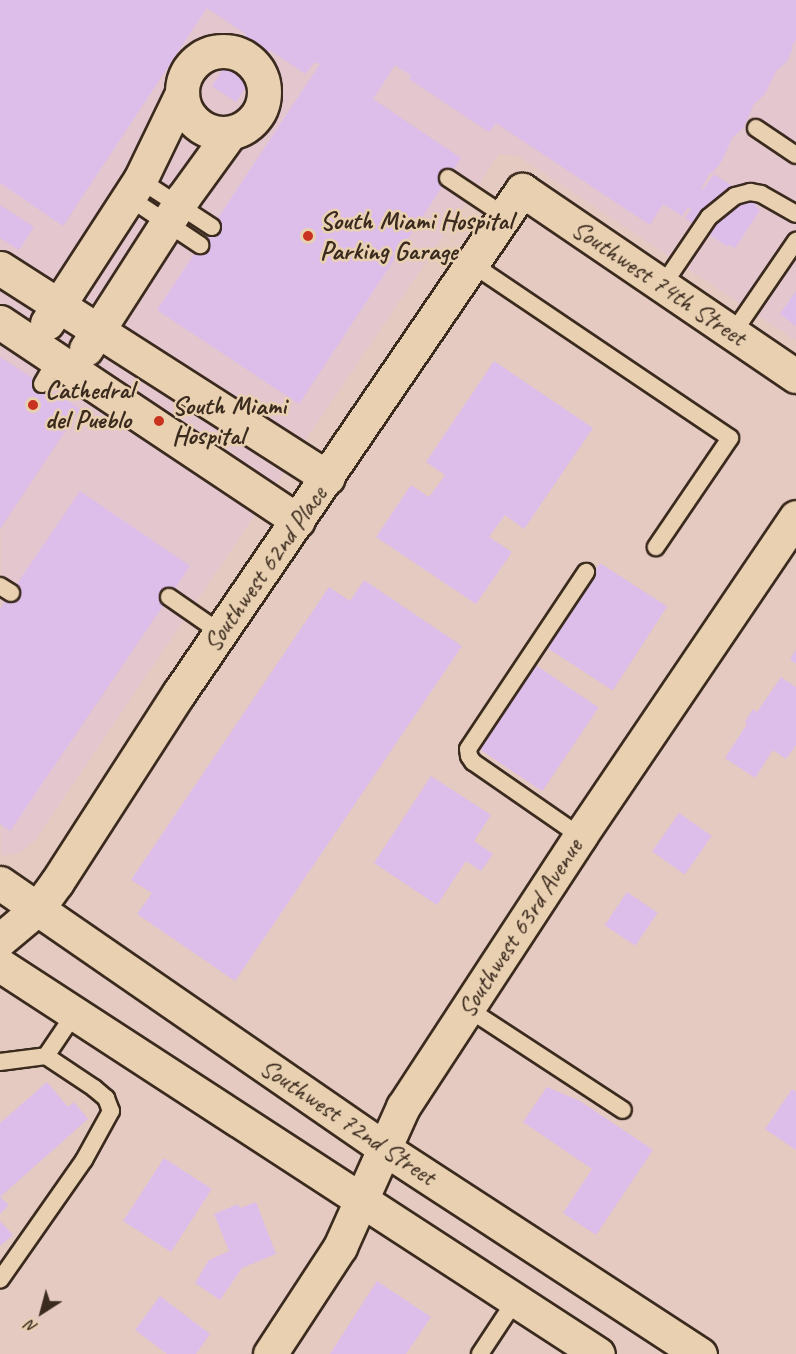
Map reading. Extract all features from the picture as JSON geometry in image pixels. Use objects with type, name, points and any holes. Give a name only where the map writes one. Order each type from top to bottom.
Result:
[{"type":"street","points":[[220,52],[239,55],[248,60],[262,80],[263,102],[249,124],[230,133],[173,214],[98,331],[51,365],[58,306],[134,189],[182,93],[187,74],[202,58],[220,52]]},
{"type":"street","points":[[182,93],[184,104],[195,121],[212,131],[230,133]]},
{"type":"street","name":"Southwest 62nd Place","points":[[0,940],[38,908],[221,633],[513,203]]},
{"type":"street","name":"Southwest 74th Street","points":[[513,203],[663,285],[796,376]]},
{"type":"street","points":[[0,268],[328,478]]},
{"type":"street","points":[[0,322],[51,365],[298,521]]},
{"type":"street","name":"Southwest 63rd Avenue","points":[[270,1354],[340,1247],[403,1107],[580,836],[796,517]]},
{"type":"street","name":"Southwest 72nd Street","points":[[0,883],[385,1149],[700,1354]]},
{"type":"street","points":[[0,965],[598,1354]]},
{"type":"lane","points":[[756,128],[796,155]]},
{"type":"lane","points":[[448,178],[513,203]]},
{"type":"lane","points":[[134,189],[173,214],[212,227]]},
{"type":"lane","points":[[663,285],[709,217],[735,196],[750,192],[761,194],[796,214]]},
{"type":"lane","points":[[173,214],[200,244]]},
{"type":"lane","points":[[733,333],[796,241]]},
{"type":"lane","points":[[472,264],[730,438],[656,547]]},
{"type":"lane","points":[[580,836],[473,762],[468,749],[586,572]]},
{"type":"lane","points":[[169,597],[221,633]]},
{"type":"lane","points":[[467,1008],[623,1110]]},
{"type":"lane","points":[[46,1056],[75,1013]]},
{"type":"lane","points":[[0,1062],[46,1056],[106,1098],[111,1111],[84,1160],[0,1280]]},
{"type":"lane","points":[[480,1354],[515,1300]]},
{"type":"shaded area","name":"South Miami Hospital","points":[[0,0],[796,0],[796,341],[518,156],[499,154],[36,839],[22,852],[1,856]]},
{"type":"building","points":[[0,0],[796,0],[796,40],[791,47],[793,48],[787,61],[776,71],[765,94],[754,104],[743,128],[732,138],[722,161],[712,173],[710,172],[701,189],[703,190],[714,174],[757,203],[755,206],[760,210],[735,248],[729,244],[728,247],[685,218],[691,209],[688,207],[682,216],[663,204],[650,225],[496,123],[489,132],[409,79],[412,76],[395,65],[373,99],[461,158],[299,404],[157,310],[320,64],[315,62],[305,74],[270,50],[236,102],[212,86],[246,34],[207,8],[63,226],[0,183]]},
{"type":"building","points":[[0,205],[34,227],[19,250],[0,238]]},
{"type":"building","points":[[796,291],[796,326],[780,314]]},
{"type":"building","points":[[0,357],[80,409],[0,529]]},
{"type":"building","points":[[494,361],[593,428],[524,529],[505,515],[489,537],[512,552],[476,604],[376,537],[411,485],[429,497],[445,475],[426,462]]},
{"type":"building","points":[[80,491],[190,566],[10,831],[0,824],[0,609]]},
{"type":"building","points":[[600,563],[667,607],[613,690],[546,647]]},
{"type":"building","points":[[364,580],[462,646],[235,981],[137,914],[152,893],[131,880],[329,587],[350,601]]},
{"type":"building","points":[[796,650],[796,664],[790,659]]},
{"type":"building","points":[[534,664],[599,708],[542,791],[478,748]]},
{"type":"building","points":[[781,677],[796,687],[796,745],[786,759],[773,750],[755,778],[725,758],[747,724],[745,722],[753,709],[757,712]]},
{"type":"building","points":[[431,776],[491,815],[474,841],[493,854],[481,871],[466,861],[437,905],[374,863]]},
{"type":"building","points":[[679,813],[712,836],[685,874],[652,852]]},
{"type":"building","points":[[627,892],[658,913],[635,946],[605,925]]},
{"type":"building","points":[[47,1082],[68,1107],[74,1102],[88,1119],[0,1197],[0,1123]]},
{"type":"building","points":[[547,1087],[580,1101],[653,1150],[596,1235],[563,1213],[592,1169],[523,1122]]},
{"type":"building","points":[[792,1089],[796,1092],[796,1150],[765,1129]]},
{"type":"building","points":[[164,1158],[212,1189],[171,1252],[123,1221]]},
{"type":"building","points":[[0,1197],[9,1205],[0,1214]]},
{"type":"building","points":[[256,1202],[276,1254],[242,1268],[220,1300],[195,1283],[209,1260],[229,1251],[214,1214],[238,1204],[240,1208]]},
{"type":"building","points":[[0,1221],[13,1235],[0,1246]]},
{"type":"building","points":[[377,1281],[431,1317],[406,1354],[330,1354]]},
{"type":"building","points":[[160,1296],[210,1334],[196,1354],[167,1354],[135,1330]]},
{"type":"place","name":"South Miami Hospital Parking Garage","points":[[308,236]]},
{"type":"place","name":"Cathedral del Pueblo","points":[[33,405]]},
{"type":"place","name":"South Miami Hospital","points":[[159,421]]}]
